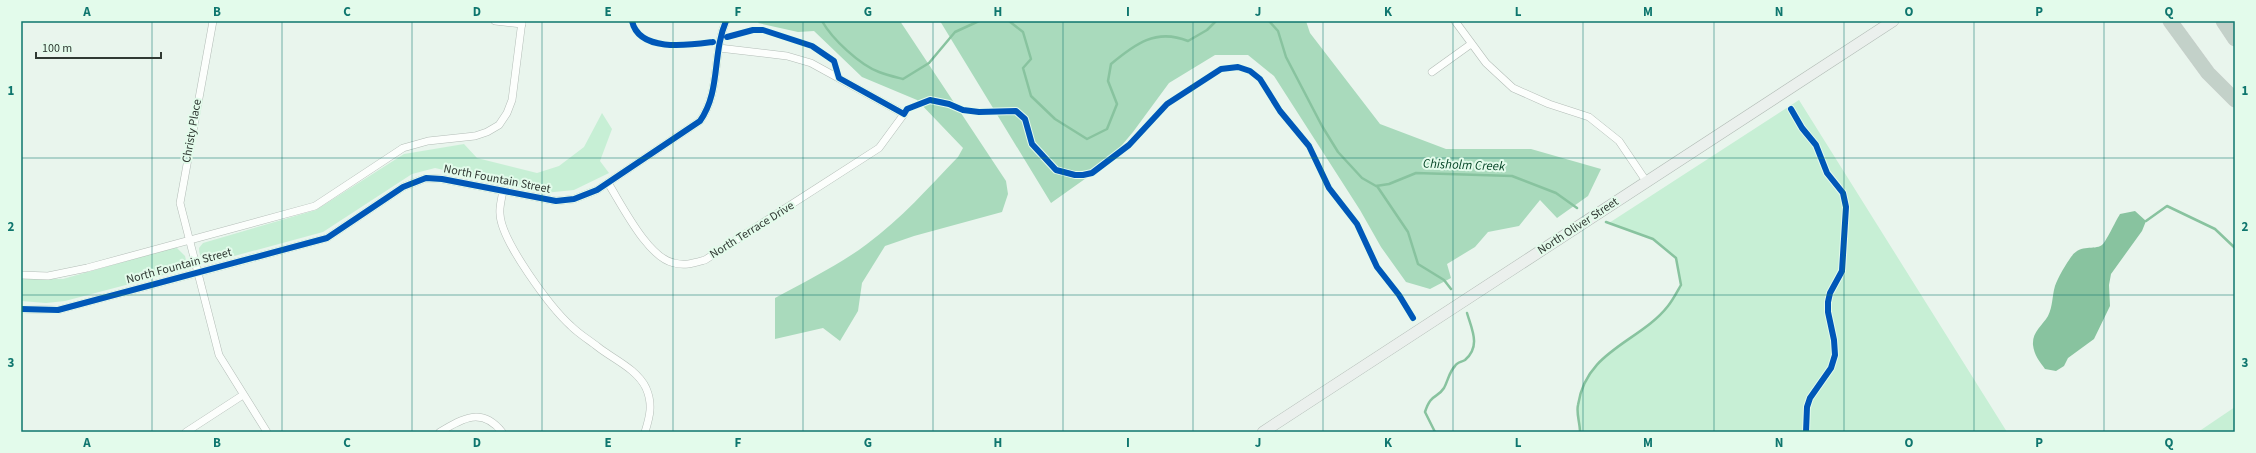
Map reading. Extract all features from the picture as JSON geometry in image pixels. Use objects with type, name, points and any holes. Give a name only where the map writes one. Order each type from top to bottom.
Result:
[{"type":"highway","points":[[2170,21],[2208,73],[2235,100]]},
{"type":"highway","points":[[2223,21],[2235,39]]},
{"type":"main road","name":"North Oliver Street","points":[[1264,432],[1893,21]]},
{"type":"street","name":"Christy Place","points":[[213,21],[180,203],[219,355],[267,432]]},
{"type":"street","points":[[495,21],[522,23]]},
{"type":"street","name":"North Fountain Street","points":[[21,309],[58,310],[327,238],[403,187],[426,178],[442,179],[556,201],[574,199],[597,190],[700,121],[708,110],[713,94],[719,48],[726,21]]},
{"type":"street","points":[[1455,21],[1486,62],[1513,88],[1549,104],[1590,117],[1619,141],[1646,181]]},
{"type":"street","name":"North Fountain Street","points":[[21,275],[48,276],[315,206],[403,148],[428,141],[475,136],[492,129],[499,125],[507,113],[512,100],[522,23]]},
{"type":"street","points":[[1432,72],[1471,44]]},
{"type":"street","name":"North Terrace Drive","points":[[608,183],[650,247],[660,256],[673,263],[688,264],[705,260],[880,148],[904,114],[811,63],[787,56],[719,48]]},
{"type":"street","points":[[503,190],[499,214],[502,227],[510,242],[548,299],[571,326],[640,379],[646,388],[651,405],[645,432]]},
{"type":"street","points":[[186,432],[243,395]]},
{"type":"street","points":[[440,432],[462,419],[474,416],[494,423],[502,432]]},
{"type":"shaded area","points":[[759,21],[900,21],[1006,181],[1008,194],[1002,212],[914,236],[885,246],[862,283],[858,311],[840,341],[823,328],[775,339],[775,298],[845,259],[867,244],[903,213],[925,191],[958,157],[963,148],[917,100],[862,77],[814,31],[798,32],[758,23]]},
{"type":"shaded area","points":[[940,21],[1306,21],[1310,33],[1380,124],[1446,149],[1531,149],[1601,169],[1588,196],[1557,218],[1540,200],[1519,226],[1488,232],[1475,247],[1447,264],[1451,278],[1430,289],[1406,282],[1381,247],[1360,210],[1274,76],[1248,55],[1215,55],[1169,83],[1133,132],[1106,164],[1051,203]]},
{"type":"shaded area","points":[[1799,100],[2007,432],[1580,432],[1577,411],[1578,405],[1583,386],[1592,371],[1616,348],[1656,318],[1670,304],[1681,285],[1676,258],[1653,239],[1609,223]]},
{"type":"shaded area","points":[[602,113],[612,129],[600,161],[609,173],[574,190],[544,193],[435,168],[412,174],[323,232],[212,262],[204,259],[200,254],[199,248],[203,243],[316,210],[404,154],[464,144],[477,158],[537,173],[559,166],[584,147]]},
{"type":"shaded area","points":[[2135,211],[2146,221],[2142,231],[2111,274],[2109,285],[2110,306],[2094,339],[2068,358],[2064,366],[2056,371],[2045,369],[2035,352],[2033,340],[2038,329],[2046,320],[2050,312],[2055,286],[2062,271],[2071,257],[2079,250],[2102,245],[2120,214]]},
{"type":"shaded area","points":[[176,247],[185,256],[187,264],[175,272],[65,301],[46,303],[21,301],[21,278],[63,279]]},
{"type":"shaded area","points":[[2235,407],[2235,432],[2198,432]]},
{"type":"waterway","points":[[822,21],[832,36],[863,64],[882,73],[903,79],[929,63],[955,32],[979,21]]},
{"type":"waterway","points":[[1009,21],[1023,32],[1031,59],[1023,68],[1031,96],[1055,119],[1087,139],[1107,129],[1117,104],[1108,81],[1111,64],[1129,50],[1146,40],[1166,36],[1176,37],[1188,41],[1207,30],[1216,21]]},
{"type":"waterway","name":"Chisholm Creek","points":[[1269,21],[1278,31],[1286,57],[1322,126],[1338,152],[1362,178],[1376,186],[1389,184],[1416,173],[1512,176],[1556,193],[1577,208]]},
{"type":"waterway","points":[[1377,186],[1408,232],[1418,264],[1444,280],[1451,289]]},
{"type":"waterway","points":[[2146,221],[2167,206],[2215,229],[2235,248]]},
{"type":"waterway","name":"Chisholm Creek","points":[[1580,432],[1577,411],[1578,405],[1583,386],[1592,371],[1616,348],[1656,318],[1670,304],[1681,285],[1676,258],[1653,239],[1606,222]]},
{"type":"waterway","points":[[1435,432],[1425,412],[1427,406],[1444,388],[1451,371],[1458,363],[1465,360],[1473,349],[1474,338],[1467,313]]},
{"type":"cycle path","points":[[632,21],[637,31],[644,38],[666,45],[713,42]]},
{"type":"cycle path","points":[[21,309],[58,310],[327,238],[403,187],[426,178],[442,179],[556,201],[574,199],[597,190],[700,121],[707,109],[711,97],[719,46],[726,21]]},
{"type":"cycle path","points":[[727,37],[753,30],[763,30],[812,46],[834,61],[839,78],[904,114],[907,109],[930,100],[949,104],[963,110],[979,112],[1016,111],[1025,119],[1032,144],[1056,170],[1075,175],[1092,173],[1129,145],[1167,104],[1221,69],[1238,67],[1250,71],[1260,79],[1280,111],[1309,146],[1329,188],[1357,224],[1377,267],[1399,295],[1413,318]]},
{"type":"cycle path","points":[[1791,109],[1802,128],[1816,145],[1827,173],[1843,193],[1846,207],[1842,271],[1830,293],[1828,302],[1828,312],[1834,340],[1835,355],[1831,368],[1810,398],[1807,407],[1806,432]]}]
